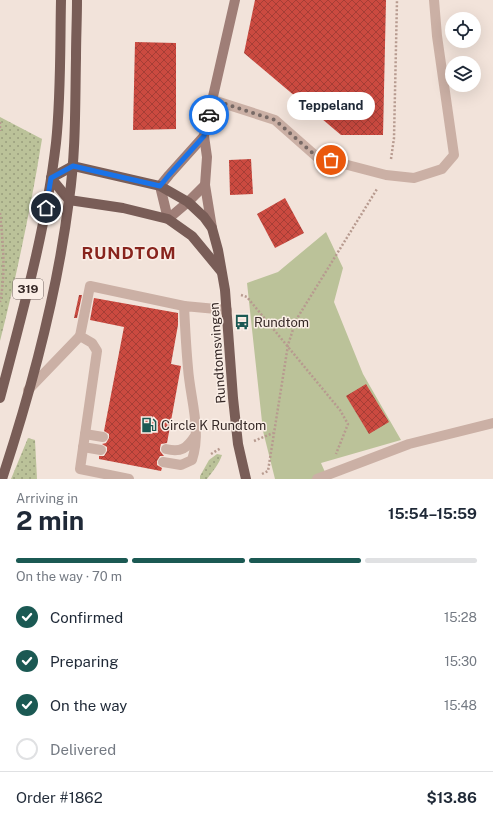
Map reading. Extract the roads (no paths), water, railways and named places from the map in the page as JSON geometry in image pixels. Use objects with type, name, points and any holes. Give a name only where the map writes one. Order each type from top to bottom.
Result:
[{"type":"main road","name":"319","points":[[0,398],[40,237],[51,178],[58,113],[61,0]]},
{"type":"main road","name":"319","points":[[2,479],[43,339],[69,200],[76,117],[77,0]]},
{"type":"main road","points":[[212,228],[205,185],[207,157],[204,136],[235,0]]},
{"type":"main road","points":[[204,136],[160,186],[168,219],[205,185]]},
{"type":"main road","points":[[69,200],[51,178],[73,166]]},
{"type":"main road","name":"Rundtomsvingen","points":[[73,166],[160,186],[188,202],[204,217],[212,228],[225,290],[238,444],[246,479]]},
{"type":"main road","name":"Rundtomsvingen","points":[[69,200],[123,208],[168,219],[192,236],[222,273]]},
{"type":"lane","points":[[213,100],[275,120],[317,157],[386,175],[414,178],[442,169],[454,155],[437,36],[434,0]]},
{"type":"lane","points":[[28,390],[80,336],[90,286],[184,306],[227,310]]},
{"type":"lane","points":[[163,462],[181,465],[192,460],[196,449],[194,412],[188,369],[184,306]]},
{"type":"lane","points":[[80,336],[92,343],[97,351],[80,469],[128,479]]},
{"type":"lane","points":[[316,479],[327,475],[339,475],[408,444],[493,423]]},
{"type":"lane","points":[[85,434],[103,437]]},
{"type":"lane","points":[[166,449],[175,451],[182,449],[189,445],[195,436]]},
{"type":"lane","points":[[83,447],[101,450]]},
{"type":"place","name":"Teppeland","points":[[331,160]]},
{"type":"place","name":"Rundtom","points":[[242,322]]},
{"type":"place","name":"Circle K Rundtom","points":[[149,425]]},
{"type":"district","name":"RUNDTOM","points":[[129,253]]}]
